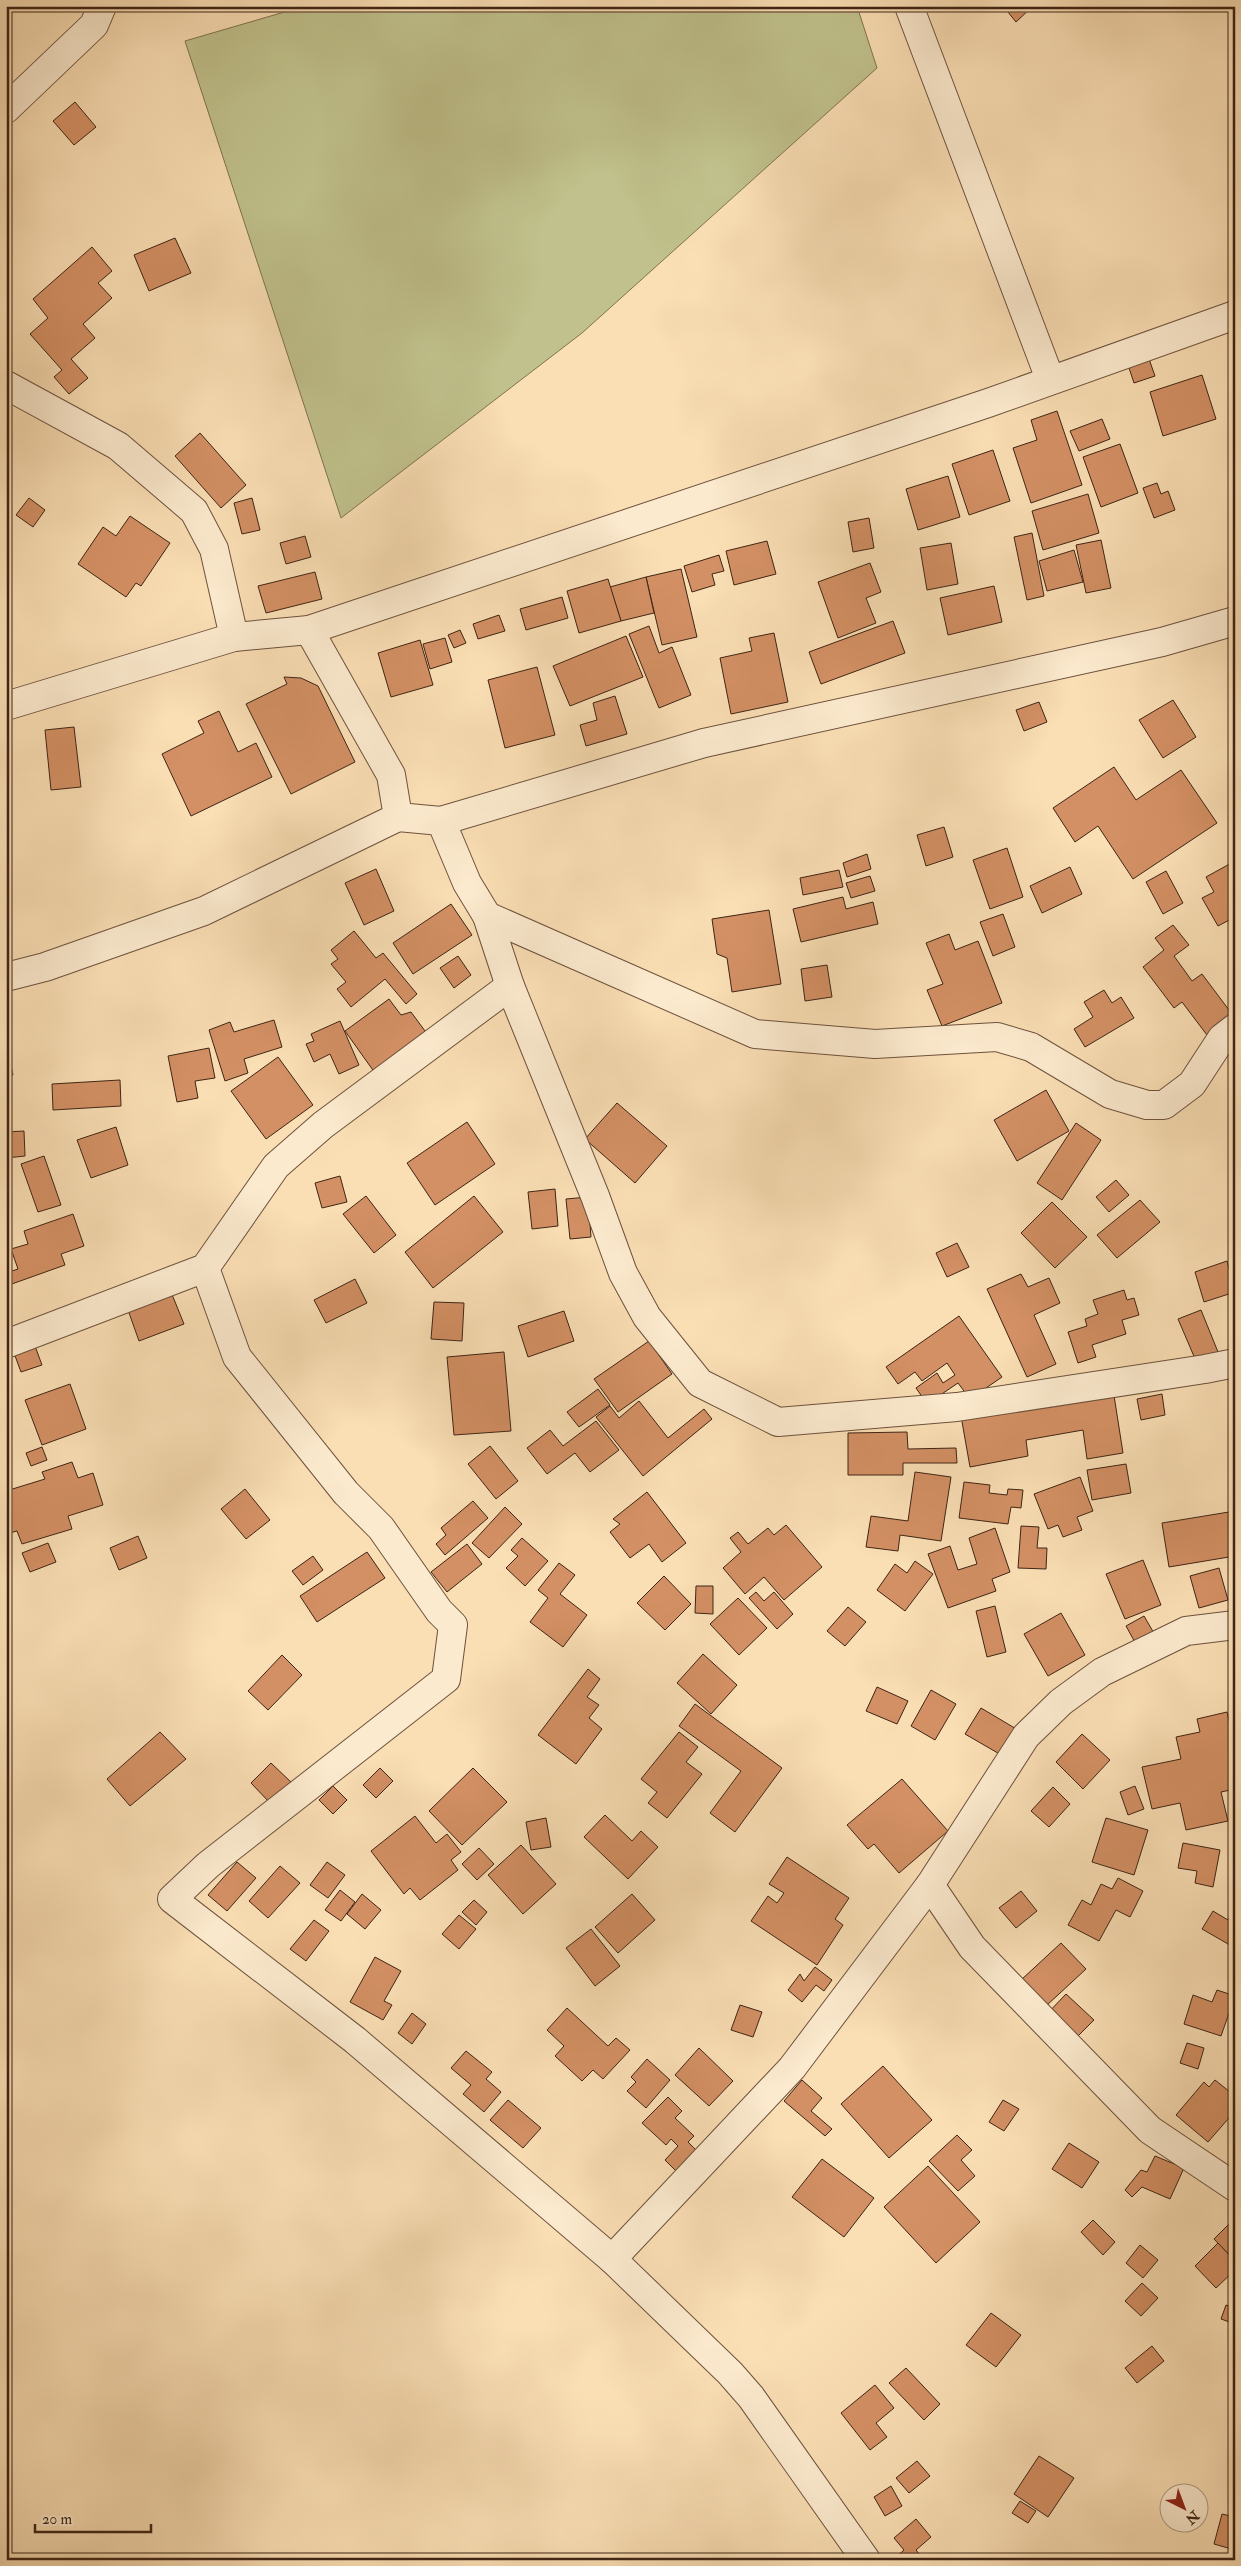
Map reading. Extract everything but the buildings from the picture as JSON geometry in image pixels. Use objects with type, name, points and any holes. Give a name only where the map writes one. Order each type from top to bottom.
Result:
[{"type":"street","points":[[6,110],[94,25],[102,6]]},
{"type":"street","points":[[909,6],[1050,379]]},
{"type":"street","points":[[6,706],[234,637],[309,630],[961,412],[1050,379],[1235,316]]},
{"type":"street","points":[[6,385],[118,446],[194,511],[214,550],[234,637]]},
{"type":"street","points":[[6,977],[45,967],[204,911],[398,817],[441,821],[704,743],[1162,642],[1235,621]]},
{"type":"street","points":[[309,630],[390,775],[398,817]]},
{"type":"street","points":[[441,821],[467,883],[487,916],[510,986],[595,1196],[623,1273],[647,1317],[700,1384],[778,1422],[957,1407],[1205,1370],[1235,1362]]},
{"type":"street","points":[[487,916],[755,1034],[875,1044],[997,1037],[1031,1047],[1110,1094],[1147,1105],[1164,1105],[1192,1084],[1222,1038],[1235,1028]]},
{"type":"street","points":[[6,1344],[205,1268],[276,1166],[323,1125],[510,986]]},
{"type":"street","points":[[205,1268],[237,1357],[346,1493],[381,1528],[439,1610],[453,1625],[446,1679],[208,1865],[172,1899],[355,2040],[612,2259],[730,2373],[751,2397],[866,2560]]},
{"type":"street","points":[[612,2259],[792,2068],[930,1885],[1026,1736],[1061,1702],[1102,1672],[1186,1632],[1235,1625]]},
{"type":"street","points":[[930,1885],[972,1947],[1150,2130],[1235,2187]]},
{"type":"green space","points":[[305,6],[857,6],[877,68],[582,333],[341,518],[185,41]]}]
